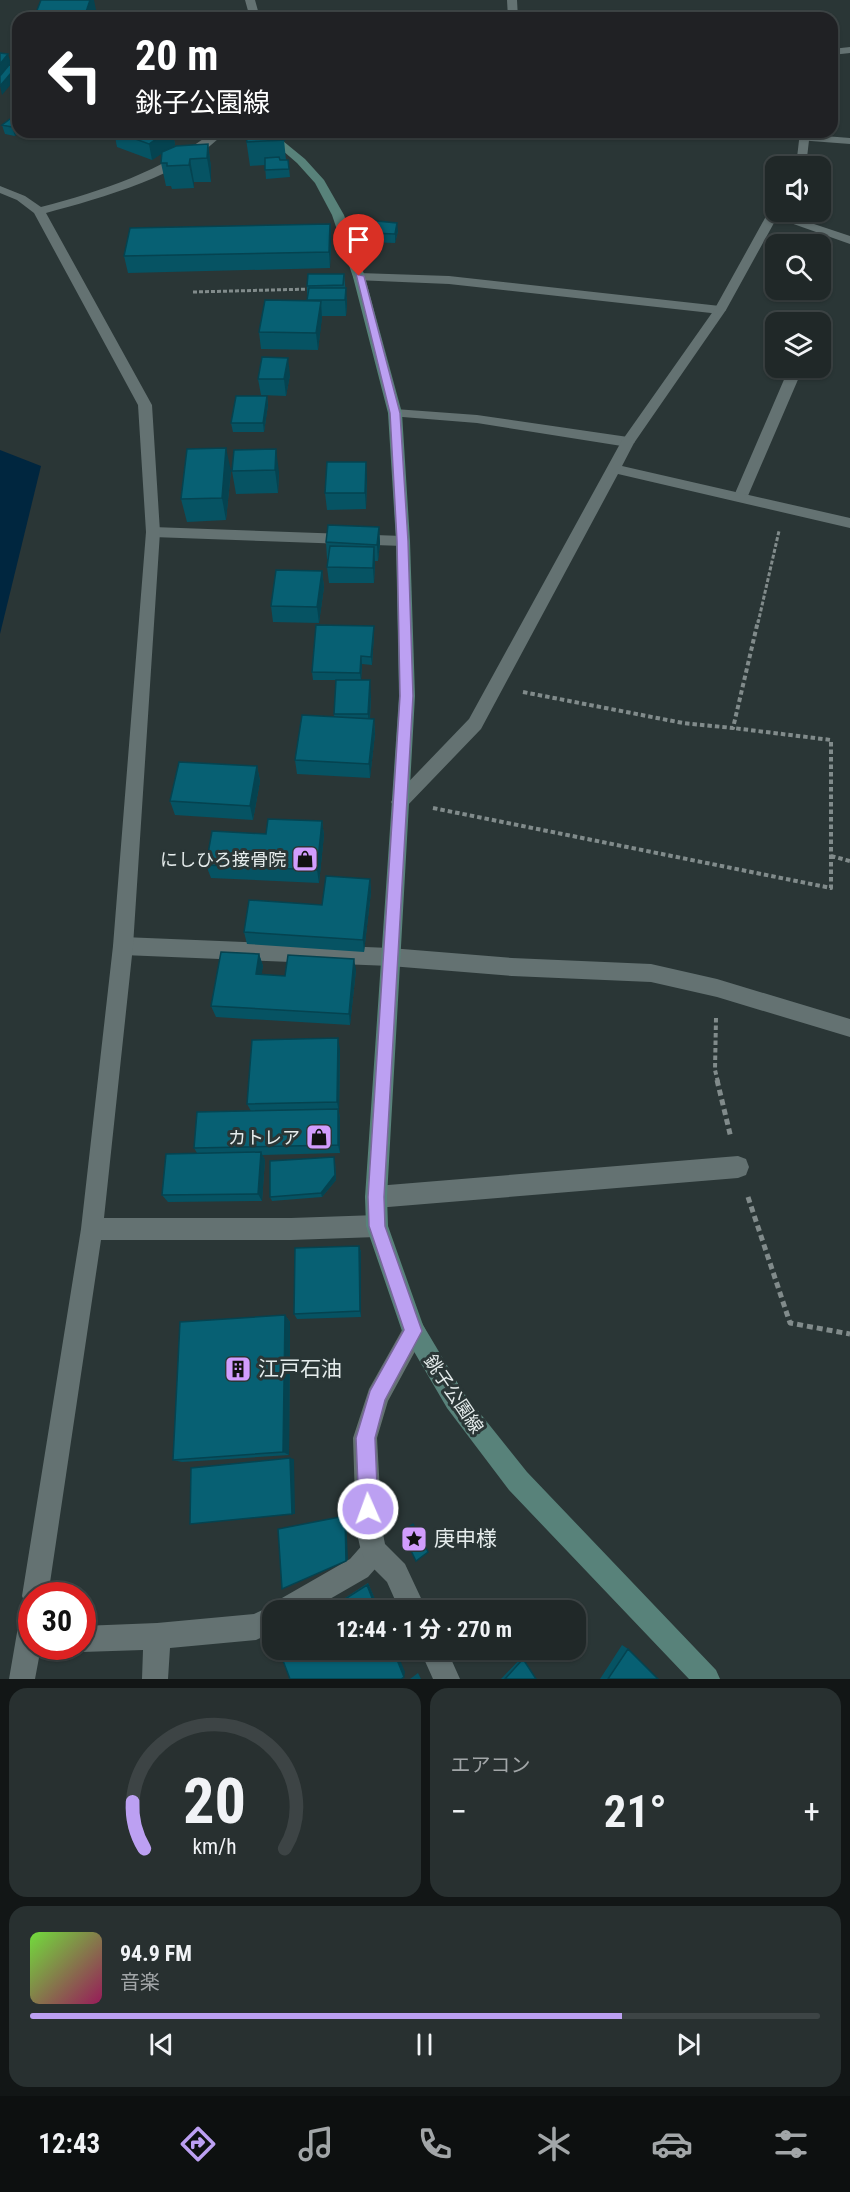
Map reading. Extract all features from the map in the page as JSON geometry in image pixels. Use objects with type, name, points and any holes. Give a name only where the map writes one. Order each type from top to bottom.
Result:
[{"type":"main road","name":"銚子公園線","points":[[273,138],[301,161],[320,182],[339,215],[361,282],[395,413],[403,541],[407,696],[376,1197],[377,1226],[414,1331],[454,1400],[518,1481],[707,1679]]},
{"type":"street","points":[[39,211],[85,199],[152,176],[176,163],[211,138]]},
{"type":"street","points":[[802,156],[804,138]]},
{"type":"street","points":[[831,138],[850,141]]},
{"type":"street","points":[[0,189],[21,198],[39,211],[146,405],[153,532],[123,946],[92,1229],[37,1582]]},
{"type":"street","points":[[400,802],[475,724],[628,442],[720,310],[768,222]]},
{"type":"street","points":[[803,222],[850,240]]},
{"type":"street","points":[[361,282],[449,280],[720,310]]},
{"type":"street","points":[[740,498],[792,378]]},
{"type":"street","points":[[395,413],[477,419],[628,442]]},
{"type":"street","points":[[615,469],[850,523]]},
{"type":"street","points":[[153,532],[403,541]]},
{"type":"street","points":[[123,946],[390,957],[512,967],[651,973],[717,988],[850,1028]]},
{"type":"street","points":[[376,1197],[738,1167]]},
{"type":"street","points":[[92,1229],[291,1229],[377,1226]]},
{"type":"street","points":[[409,1600],[396,1574],[374,1551],[369,1529],[365,1438],[377,1397],[414,1331]]},
{"type":"street","points":[[304,1600],[359,1569],[374,1551]]},
{"type":"street","points":[[96,1638],[157,1636],[256,1627],[262,1623]]},
{"type":"street","points":[[155,1679],[157,1636]]},
{"type":"street","points":[[22,1679],[25,1660]]},
{"type":"street","points":[[438,1660],[447,1679]]},
{"type":"path","points":[[193,292],[361,282]]},
{"type":"path","points":[[733,728],[784,507]]},
{"type":"path","points":[[400,802],[831,888],[831,740],[683,723],[496,686]]},
{"type":"path","points":[[831,856],[850,861]]},
{"type":"water","points":[[0,450],[41,466],[0,634]]},
{"type":"building","points":[[41,0],[90,0],[86,12],[36,12]]},
{"type":"building","points":[[0,53],[8,54],[0,64]]},
{"type":"building","points":[[9,65],[12,65],[12,72],[0,86],[0,76]]},
{"type":"building","points":[[12,118],[12,127],[2,125]]},
{"type":"building","points":[[132,138],[158,138],[149,144]]},
{"type":"building","points":[[246,138],[282,138],[284,140],[247,142]]},
{"type":"building","points":[[208,144],[207,158],[190,159],[189,165],[167,166],[167,163],[161,163],[162,152],[176,146]]},
{"type":"building","points":[[279,157],[280,160],[288,160],[289,169],[265,170],[265,158]]},
{"type":"building","points":[[366,220],[397,223],[395,234],[369,233]]},
{"type":"building","points":[[330,224],[329,252],[124,256],[130,228]]},
{"type":"building","points":[[308,274],[344,274],[343,285],[307,286]]},
{"type":"building","points":[[309,288],[346,288],[345,300],[307,300]]},
{"type":"building","points":[[265,300],[321,301],[316,333],[259,332]]},
{"type":"building","points":[[262,357],[288,358],[284,379],[258,379]]},
{"type":"building","points":[[236,396],[267,396],[263,423],[231,423]]},
{"type":"building","points":[[226,448],[222,498],[181,499],[187,449]]},
{"type":"building","points":[[276,449],[275,470],[232,471],[234,450]]},
{"type":"building","points":[[327,462],[366,462],[365,493],[325,493]]},
{"type":"building","points":[[328,525],[379,527],[377,545],[326,542]]},
{"type":"building","points":[[330,546],[374,547],[373,568],[327,567]]},
{"type":"building","points":[[276,570],[322,571],[317,607],[271,606]]},
{"type":"building","points":[[316,625],[374,626],[371,657],[361,656],[360,673],[312,672]]},
{"type":"building","points":[[336,680],[370,680],[368,714],[334,714]]},
{"type":"building","points":[[302,715],[374,719],[369,764],[295,760]]},
{"type":"building","points":[[179,762],[257,766],[250,806],[170,801]]},
{"type":"building","points":[[268,819],[322,821],[317,870],[206,865],[212,831],[266,834]]},
{"type":"building","points":[[326,876],[370,879],[363,940],[244,932],[249,900],[322,905]]},
{"type":"building","points":[[221,952],[259,954],[256,974],[285,976],[288,955],[354,959],[349,1014],[211,1006]]},
{"type":"building","points":[[338,1038],[337,1102],[247,1104],[252,1040]]},
{"type":"building","points":[[338,1109],[338,1145],[194,1148],[197,1112]]},
{"type":"building","points":[[261,1152],[258,1194],[162,1195],[166,1154]]},
{"type":"building","points":[[334,1157],[335,1175],[321,1193],[270,1197],[270,1161]]},
{"type":"building","points":[[359,1246],[360,1311],[294,1314],[295,1248]]},
{"type":"building","name":"江戸石油","points":[[285,1315],[283,1452],[173,1460],[180,1322]]},
{"type":"building","points":[[290,1458],[292,1514],[190,1524],[191,1468]]},
{"type":"building","points":[[345,1516],[346,1561],[282,1589],[278,1529]]},
{"type":"building","points":[[413,1524],[428,1552],[416,1561],[402,1532]]},
{"type":"building","points":[[367,1585],[373,1600],[343,1600]]},
{"type":"building","points":[[628,1649],[658,1679],[608,1679]]},
{"type":"building","points":[[283,1660],[397,1660],[404,1677],[401,1679],[290,1679]]},
{"type":"building","points":[[524,1660],[536,1679],[505,1679]]},
{"type":"place","name":"にしひろ接骨院","points":[[305,859]]},
{"type":"place","name":"カトレア","points":[[319,1137]]},
{"type":"place","name":"江戸石油","points":[[238,1369]]},
{"type":"place","name":"庚申様","points":[[414,1539]]},
{"type":"route","points":[[359,276],[395,413],[403,541],[407,696],[376,1197],[377,1226],[414,1331],[377,1397],[365,1438],[368,1509]]}]
